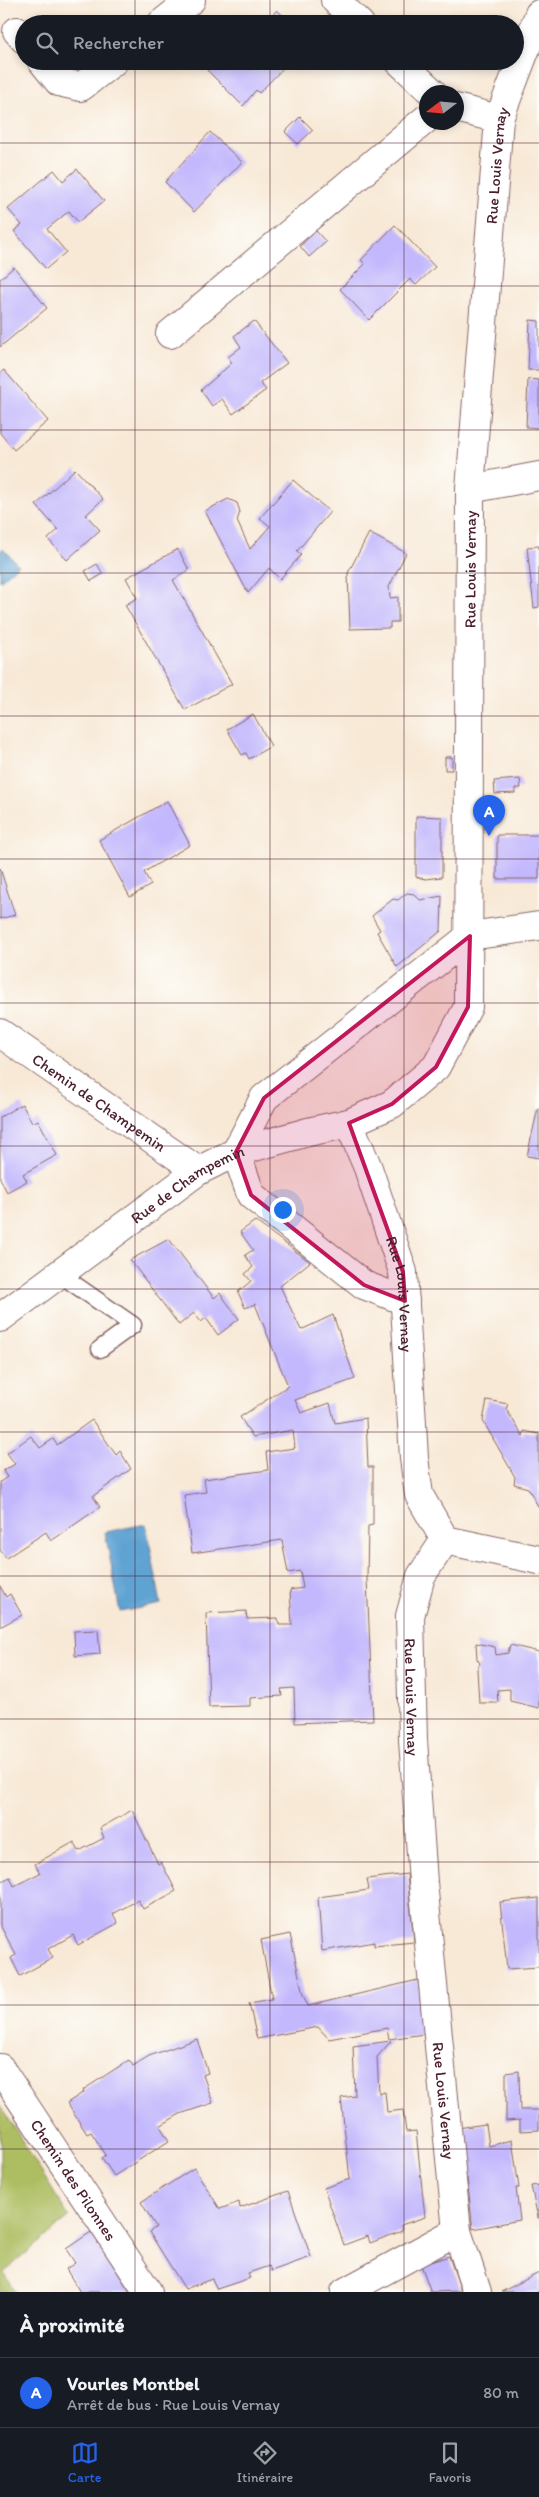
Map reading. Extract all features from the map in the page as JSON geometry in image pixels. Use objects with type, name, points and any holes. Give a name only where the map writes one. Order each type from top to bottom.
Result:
[{"type":"street","points":[[173,15],[192,0]]},
{"type":"street","points":[[335,0],[351,15]]},
{"type":"street","name":"Rue Louis Vernay","points":[[524,53],[539,14]]},
{"type":"street","points":[[49,70],[59,82],[81,87],[103,70]]},
{"type":"street","points":[[409,70],[425,85]]},
{"type":"street","name":"Rue Louis Vernay","points":[[236,1152],[349,1123],[392,1104],[436,1068],[468,1007],[470,936],[470,489],[499,119],[518,70]]},
{"type":"street","points":[[464,110],[499,119]]},
{"type":"street","points":[[170,334],[419,125]]},
{"type":"street","points":[[470,489],[539,476]]},
{"type":"street","points":[[470,936],[539,926]]},
{"type":"street","name":"Rue de Champemin","points":[[0,1318],[58,1273],[198,1171],[236,1152],[264,1098],[470,936]]},
{"type":"street","name":"Chemin de Champemin","points":[[0,1033],[198,1171]]},
{"type":"street","name":"Rue Louis Vernay","points":[[349,1123],[368,1168],[403,1272],[414,1458],[419,1495],[445,1540],[421,1576],[410,1616],[413,1740],[422,1872],[457,2231],[477,2292]]},
{"type":"street","points":[[236,1152],[251,1195],[364,1285],[405,1302]]},
{"type":"street","points":[[445,1540],[539,1560]]},
{"type":"street","name":"Chemin des Pilonnes","points":[[0,2068],[148,2292]]},
{"type":"street","points":[[345,2292],[457,2231]]},
{"type":"lane","points":[[58,1273],[133,1325],[100,1349]]},
{"type":"highlighted area","points":[[470,936],[468,1007],[436,1067],[392,1104],[349,1123],[403,1272],[405,1301],[364,1285],[251,1195],[236,1152],[264,1098]]},
{"type":"green space","points":[[0,2105],[69,2217],[4,2272],[16,2292],[0,2292]]},
{"type":"water","points":[[3,548],[18,565],[0,581],[0,551]]},
{"type":"water","points":[[146,1524],[161,1604],[120,1612],[105,1532]]},
{"type":"building","points":[[277,10],[282,15],[272,15]]},
{"type":"building","points":[[207,70],[281,70],[259,93],[256,90],[243,106]]},
{"type":"building","points":[[300,117],[313,130],[298,144],[285,132]]},
{"type":"building","points":[[210,132],[242,162],[194,212],[165,182]]},
{"type":"building","points":[[77,169],[104,201],[78,222],[69,211],[47,229],[66,252],[46,269],[14,231],[22,225],[8,209],[54,170],[63,181]]},
{"type":"building","points":[[395,225],[435,267],[416,285],[410,279],[369,320],[340,289],[365,264],[361,260]]},
{"type":"building","points":[[316,231],[326,242],[309,257],[300,246]]},
{"type":"building","points":[[14,267],[47,308],[0,347],[0,279]]},
{"type":"building","points":[[530,320],[539,321],[539,370],[528,370]]},
{"type":"building","points":[[254,321],[287,363],[260,383],[266,390],[233,414],[222,399],[212,406],[201,390],[232,363],[228,357],[241,347],[234,336]]},
{"type":"building","points":[[4,370],[48,421],[14,450],[0,433],[0,373]]},
{"type":"building","points":[[528,379],[539,380],[539,428],[526,427]]},
{"type":"building","points":[[75,469],[103,499],[86,515],[100,530],[67,560],[48,539],[58,530],[36,505]]},
{"type":"building","points":[[293,480],[330,512],[297,551],[301,555],[280,579],[269,568],[248,593],[205,511],[228,499],[237,503],[240,512],[237,521],[250,549],[270,526],[260,518]]},
{"type":"building","points":[[369,533],[406,553],[389,587],[390,598],[398,597],[398,622],[390,622],[390,628],[350,629],[348,573]]},
{"type":"building","points":[[539,546],[539,607],[534,608],[527,547]]},
{"type":"building","points":[[178,549],[189,570],[173,580],[232,684],[185,710],[125,605],[137,598],[126,578]]},
{"type":"building","points":[[97,564],[103,574],[91,581],[85,571]]},
{"type":"building","points":[[253,714],[271,746],[249,759],[246,753],[242,755],[227,729]]},
{"type":"building","points":[[445,757],[452,757],[452,770],[445,770]]},
{"type":"building","points":[[520,779],[521,788],[515,788],[515,793],[495,794],[494,781]]},
{"type":"building","points":[[167,801],[190,845],[144,872],[151,885],[130,897],[99,840]]},
{"type":"building","points":[[416,816],[442,817],[442,877],[426,879],[416,877]]},
{"type":"building","points":[[497,835],[539,835],[539,879],[497,879]]},
{"type":"building","points":[[0,868],[15,915],[0,919]]},
{"type":"building","points":[[407,893],[414,894],[420,900],[442,896],[441,931],[397,967],[377,932],[380,930],[372,916],[393,899],[398,900]]},
{"type":"building","points":[[22,1104],[32,1123],[38,1120],[57,1155],[23,1174],[27,1181],[7,1192],[0,1178],[0,1117]]},
{"type":"building","points":[[539,1108],[539,1158],[527,1156]]},
{"type":"building","points":[[255,1221],[310,1262],[280,1286],[301,1330],[333,1315],[355,1379],[295,1400],[301,1413],[330,1403],[335,1423],[366,1418],[368,1467],[373,1467],[373,1525],[368,1526],[367,1579],[373,1720],[295,1723],[294,1688],[281,1689],[282,1696],[250,1698],[250,1706],[209,1707],[206,1613],[246,1611],[247,1619],[278,1618],[279,1625],[292,1625],[290,1590],[303,1588],[300,1571],[288,1573],[282,1540],[192,1553],[184,1495],[206,1492],[204,1479],[268,1470],[266,1452],[295,1448],[293,1430],[253,1437],[240,1417],[288,1386],[255,1304],[245,1308],[238,1292],[251,1281],[245,1274],[253,1267],[245,1255],[253,1250],[240,1232]]},
{"type":"building","points":[[169,1239],[214,1298],[220,1293],[239,1319],[218,1335],[206,1318],[201,1322],[194,1313],[179,1325],[130,1260]]},
{"type":"building","points":[[487,1400],[508,1404],[506,1409],[523,1436],[524,1431],[539,1434],[539,1508],[528,1488],[514,1484],[515,1477],[483,1421]]},
{"type":"building","points":[[92,1420],[116,1455],[120,1451],[131,1469],[93,1496],[100,1507],[51,1541],[46,1532],[6,1558],[0,1550],[0,1482],[7,1477],[3,1471],[15,1464],[7,1453],[31,1436],[40,1448],[53,1439],[57,1445]]},
{"type":"building","points":[[0,1586],[6,1597],[10,1594],[22,1615],[0,1627]]},
{"type":"building","points":[[98,1630],[100,1654],[75,1656],[74,1631]]},
{"type":"building","points":[[476,1643],[495,1647],[496,1655],[508,1653],[510,1645],[539,1652],[539,1708],[510,1701],[510,1689],[497,1690],[498,1703],[479,1703],[477,1669],[480,1663],[477,1659]]},
{"type":"building","points":[[132,1810],[158,1864],[161,1862],[176,1891],[143,1909],[138,1900],[113,1914],[118,1923],[78,1945],[73,1935],[48,1949],[53,1958],[20,1976],[11,1958],[16,1955],[0,1925],[0,1882],[10,1877],[14,1886],[40,1873],[35,1864],[74,1842],[79,1851],[104,1838],[100,1828]]},
{"type":"building","points":[[407,1874],[414,1942],[374,1946],[374,1942],[322,1951],[318,1897],[369,1890],[367,1879]]},
{"type":"building","points":[[539,1898],[539,1967],[507,1969],[500,1902]]},
{"type":"building","points":[[290,1934],[303,1995],[308,2006],[418,1980],[424,2034],[389,2039],[387,2028],[329,2039],[318,2027],[257,2039],[249,2003],[272,1999],[261,1940]]},
{"type":"building","points":[[197,2039],[208,2073],[203,2075],[213,2103],[180,2114],[160,2126],[169,2141],[114,2176],[102,2158],[106,2155],[91,2132],[87,2134],[67,2103],[84,2092],[83,2090],[129,2060],[133,2066],[149,2056]]},
{"type":"building","points":[[391,2041],[377,2057],[379,2093],[385,2092],[387,2112],[403,2110],[406,2132],[416,2131],[425,2217],[401,2225],[402,2231],[370,2243],[368,2236],[344,2245],[324,2188],[350,2179],[341,2098],[355,2096],[353,2046]]},
{"type":"building","points":[[519,2071],[520,2110],[539,2110],[539,2130],[520,2131],[520,2120],[506,2121],[506,2073]]},
{"type":"building","points":[[486,2124],[489,2146],[512,2140],[519,2188],[516,2188],[520,2220],[473,2229],[467,2178],[464,2179],[457,2128]]},
{"type":"building","points":[[194,2168],[220,2209],[239,2202],[240,2208],[288,2191],[311,2257],[271,2271],[269,2266],[248,2273],[250,2278],[217,2289],[212,2279],[185,2289],[149,2232],[156,2227],[141,2202]]},
{"type":"building","points":[[539,2185],[539,2218],[538,2218],[531,2186]]},
{"type":"building","points":[[91,2232],[130,2292],[80,2292],[66,2269],[75,2263],[66,2249]]},
{"type":"building","points":[[449,2256],[461,2291],[431,2292],[421,2265]]},
{"type":"building","points":[[539,2273],[539,2292],[501,2292]]},
{"type":"place","name":"Vourles Montbel","points":[[489,836]]}]
